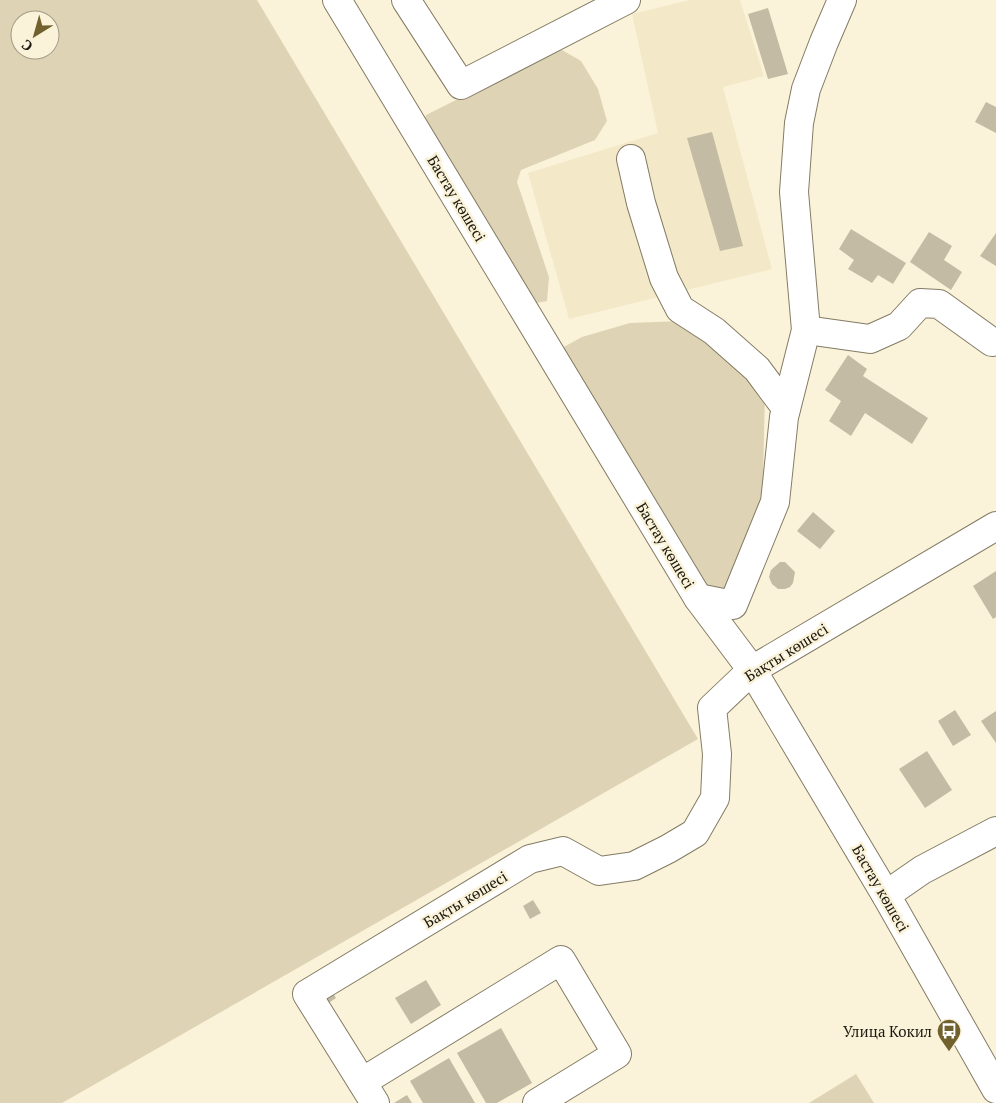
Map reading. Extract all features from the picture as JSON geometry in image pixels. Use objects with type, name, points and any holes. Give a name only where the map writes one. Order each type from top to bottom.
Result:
[{"type":"street","name":"Бастау көшесі","points":[[337,0],[698,598],[752,670],[886,895],[996,1089]]},
{"type":"street","points":[[406,0],[461,85],[626,0]]},
{"type":"street","points":[[698,598],[733,605],[775,502],[786,408],[806,330],[794,192],[800,123],[806,89],[842,0]]},
{"type":"street","points":[[631,159],[641,203],[664,278],[680,309],[714,331],[758,369],[786,408]]},
{"type":"street","points":[[806,330],[870,339],[899,326],[920,303],[939,304],[992,342]]},
{"type":"street","name":"Бақты көшесі","points":[[368,1093],[307,994],[530,859],[563,850],[599,871],[634,866],[695,833],[715,798],[717,754],[712,708],[752,670],[996,526]]},
{"type":"street","points":[[886,895],[922,870],[996,831]]},
{"type":"street","points":[[368,1093],[561,960],[617,1054],[537,1103]]},
{"type":"shaded area","points":[[0,0],[257,0],[698,739],[62,1103],[0,1103]]},
{"type":"shaded area","points":[[690,0],[740,0],[764,76],[723,87],[772,269],[569,319],[528,173],[658,133],[632,14]]},
{"type":"shaded area","points":[[562,50],[581,61],[598,89],[607,121],[595,140],[521,170],[517,182],[549,277],[547,301],[531,304],[423,124],[426,115],[512,72]]},
{"type":"shaded area","points":[[682,321],[765,392],[763,478],[759,512],[723,595],[706,587],[562,348],[582,337],[630,323]]},
{"type":"shaded area","points":[[856,1074],[874,1103],[809,1103]]},
{"type":"building","points":[[768,8],[788,74],[768,79],[748,14]]},
{"type":"building","points":[[986,102],[996,107],[996,133],[975,122]]},
{"type":"building","points":[[712,132],[743,246],[720,251],[687,138]]},
{"type":"building","points":[[851,229],[906,263],[893,284],[878,275],[872,283],[848,269],[854,260],[839,249]]},
{"type":"building","points":[[929,232],[952,246],[944,260],[962,272],[951,290],[910,262]]},
{"type":"building","points":[[996,233],[996,266],[980,256]]},
{"type":"building","points":[[848,355],[867,369],[863,376],[928,418],[912,444],[865,413],[851,436],[829,421],[841,401],[825,390]]},
{"type":"building","points":[[813,512],[835,531],[820,549],[797,531]]},
{"type":"building","points":[[780,562],[785,562],[795,572],[793,583],[785,589],[778,589],[772,584],[769,577],[771,570]]},
{"type":"building","points":[[996,571],[996,617],[993,619],[973,586]]},
{"type":"building","points":[[955,710],[971,735],[953,746],[938,721]]},
{"type":"building","points":[[996,711],[996,743],[981,721]]},
{"type":"building","points":[[927,751],[952,790],[925,808],[899,769]]},
{"type":"building","points":[[533,900],[541,913],[530,919],[523,906]]},
{"type":"building","points":[[426,980],[441,1005],[411,1024],[395,998]]},
{"type":"building","points":[[329,987],[336,998],[324,1006]]},
{"type":"building","points":[[501,1028],[532,1083],[497,1103],[486,1103],[457,1053]]},
{"type":"building","points":[[449,1058],[475,1103],[423,1103],[410,1081]]},
{"type":"building","points":[[407,1095],[412,1103],[394,1103]]},
{"type":"place","name":"Улица Кокил","points":[[949,1052]]}]
